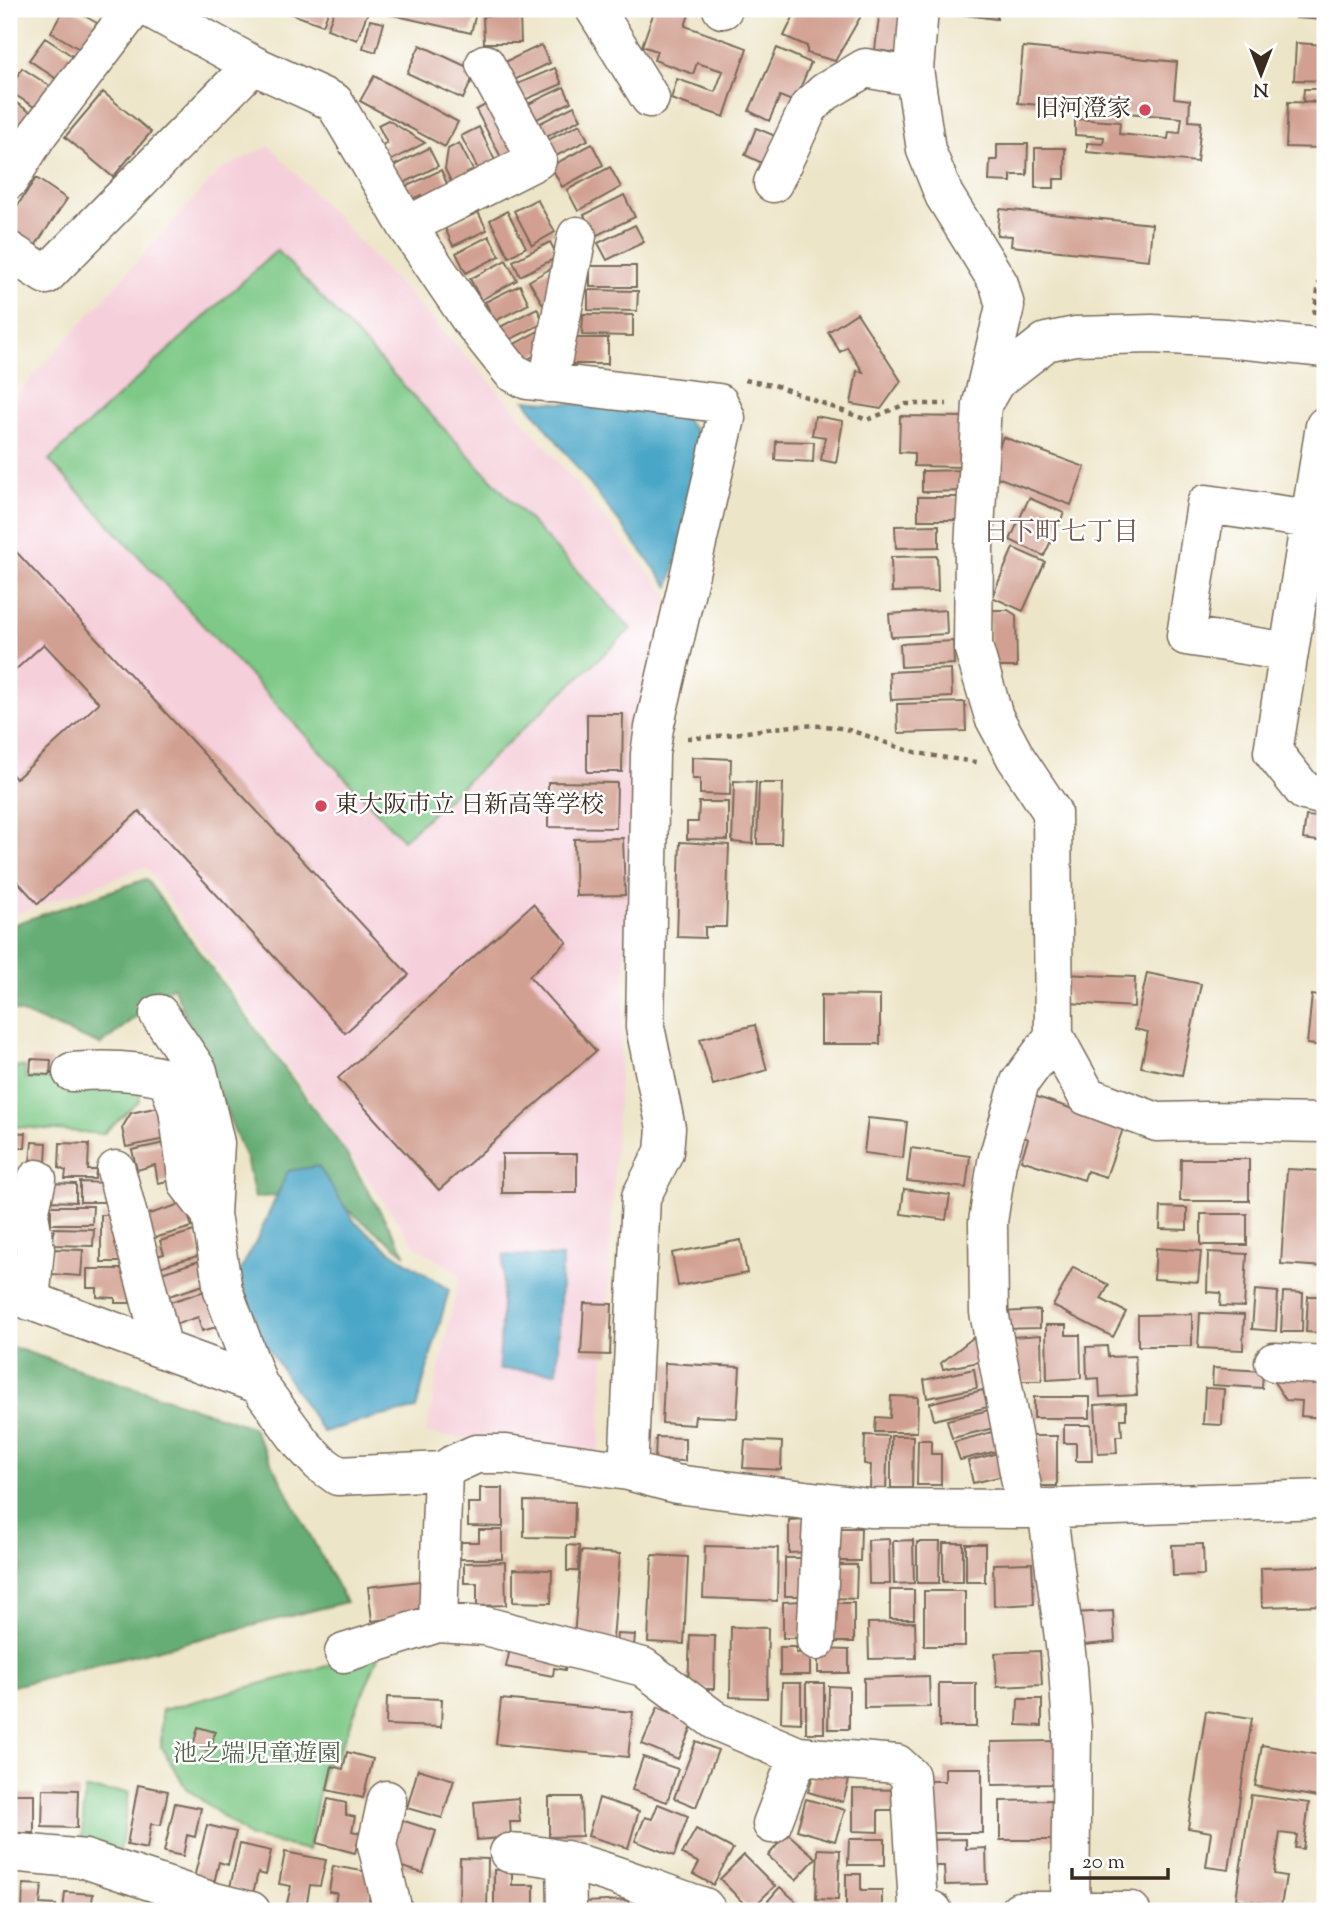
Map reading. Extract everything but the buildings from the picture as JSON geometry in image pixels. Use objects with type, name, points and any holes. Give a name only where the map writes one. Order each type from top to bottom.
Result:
[{"type":"street","points":[[9,180],[38,134],[133,9]]},
{"type":"street","points":[[151,9],[253,65],[334,102],[407,226],[470,319],[512,372],[527,380],[719,403],[726,418],[650,754],[646,1027],[666,1128],[664,1152],[641,1197],[628,1471]]},
{"type":"street","points":[[595,9],[650,98]]},
{"type":"street","points":[[919,9],[915,77],[926,150],[944,195],[999,284],[1005,306],[982,404],[974,548],[973,646],[994,717],[1016,758],[1052,812],[1054,1036],[1087,1096],[1157,1122],[1325,1123]]},
{"type":"street","points":[[407,226],[537,160],[485,64]]},
{"type":"street","points":[[9,251],[46,275],[253,65]]},
{"type":"street","points":[[773,183],[809,107],[824,92],[865,68],[915,77]]},
{"type":"street","points":[[548,383],[577,236]]},
{"type":"street","points":[[982,404],[995,382],[1046,342],[1075,336],[1164,335],[1317,347]]},
{"type":"street","points":[[1325,426],[1321,477],[1310,519],[1273,752],[1304,792],[1325,796]]},
{"type":"street","points":[[1289,652],[1186,636],[1206,503],[1310,519]]},
{"type":"street","points":[[159,1014],[198,1071],[215,1143],[211,1214],[223,1290],[258,1384],[302,1444],[320,1463],[338,1476],[443,1471],[476,1454],[506,1454],[628,1471],[676,1484],[869,1508],[1036,1508],[1325,1499]]},
{"type":"street","points":[[1054,1036],[1020,1082],[996,1162],[988,1222],[989,1311],[1036,1508],[1068,1668],[1072,1729],[1070,1911]]},
{"type":"street","points":[[72,1072],[106,1069],[144,1072],[167,1078],[178,1109],[188,1184],[211,1214]]},
{"type":"street","points":[[116,1170],[163,1349]]},
{"type":"street","points":[[37,1179],[29,1214],[35,1249],[19,1297],[258,1384]]},
{"type":"street","points":[[1274,1362],[1325,1365]]},
{"type":"street","points":[[438,1623],[443,1471]]},
{"type":"street","points":[[816,1641],[823,1502]]},
{"type":"street","points":[[344,1653],[438,1623],[485,1626],[643,1667],[716,1721],[798,1756],[897,1764],[910,1776],[918,1905],[933,1911]]},
{"type":"street","points":[[772,1824],[798,1756]]},
{"type":"street","points":[[387,1800],[377,1845],[393,1911]]},
{"type":"street","points":[[9,1852],[85,1859],[210,1901],[251,1911]]},
{"type":"street","points":[[509,1853],[539,1854],[566,1860],[704,1907],[708,1911]]},
{"type":"street","points":[[566,1860],[567,1911]]},
{"type":"street","points":[[1019,1911],[1131,1911]]},
{"type":"path","points":[[1317,347],[1325,248]]},
{"type":"path","points":[[736,378],[777,386],[867,420],[906,404],[982,404]]},
{"type":"path","points":[[654,728],[687,738],[717,738],[772,729],[821,726],[850,729],[911,751],[985,764],[1016,758]]},
{"type":"shaded area","name":"東大阪市立 日新高等学校","points":[[270,146],[507,400],[668,595],[637,745],[599,1452],[425,1434],[460,1274],[415,1246],[146,867],[9,917],[9,410],[21,390],[220,170]]},
{"type":"green space","points":[[277,250],[631,629],[403,840],[49,460]]},
{"type":"green space","points":[[146,879],[344,1150],[406,1255],[322,1190],[255,1198],[246,1158],[173,986],[101,1045],[9,1008],[9,926]]},
{"type":"green space","points":[[9,1066],[25,1067],[25,1078],[141,1082],[139,1101],[103,1134],[9,1126]]},
{"type":"green space","points":[[9,1346],[252,1427],[346,1602],[9,1687],[9,1592],[22,1565],[9,1543]]},
{"type":"green space","name":"池之端児童遊園","points":[[380,1652],[336,1758],[325,1762],[308,1850],[250,1837],[186,1788],[161,1747],[162,1710]]},
{"type":"green space","points":[[85,1790],[129,1792],[120,1852],[81,1845]]},
{"type":"water","points":[[525,400],[680,413],[708,445],[669,587]]},
{"type":"water","points":[[318,1166],[355,1222],[389,1250],[449,1290],[416,1409],[323,1432],[262,1339],[238,1274],[255,1244],[288,1171]]},
{"type":"water","points":[[504,1255],[562,1257],[557,1372],[499,1369]]},
{"type":"place","name":"旧河澄家","points":[[1145,110]]},
{"type":"place","name":"東大阪市立 日新高等学校","points":[[321,806]]},
{"type":"district","name":"日下町七丁目","points":[[1061,533]]}]
